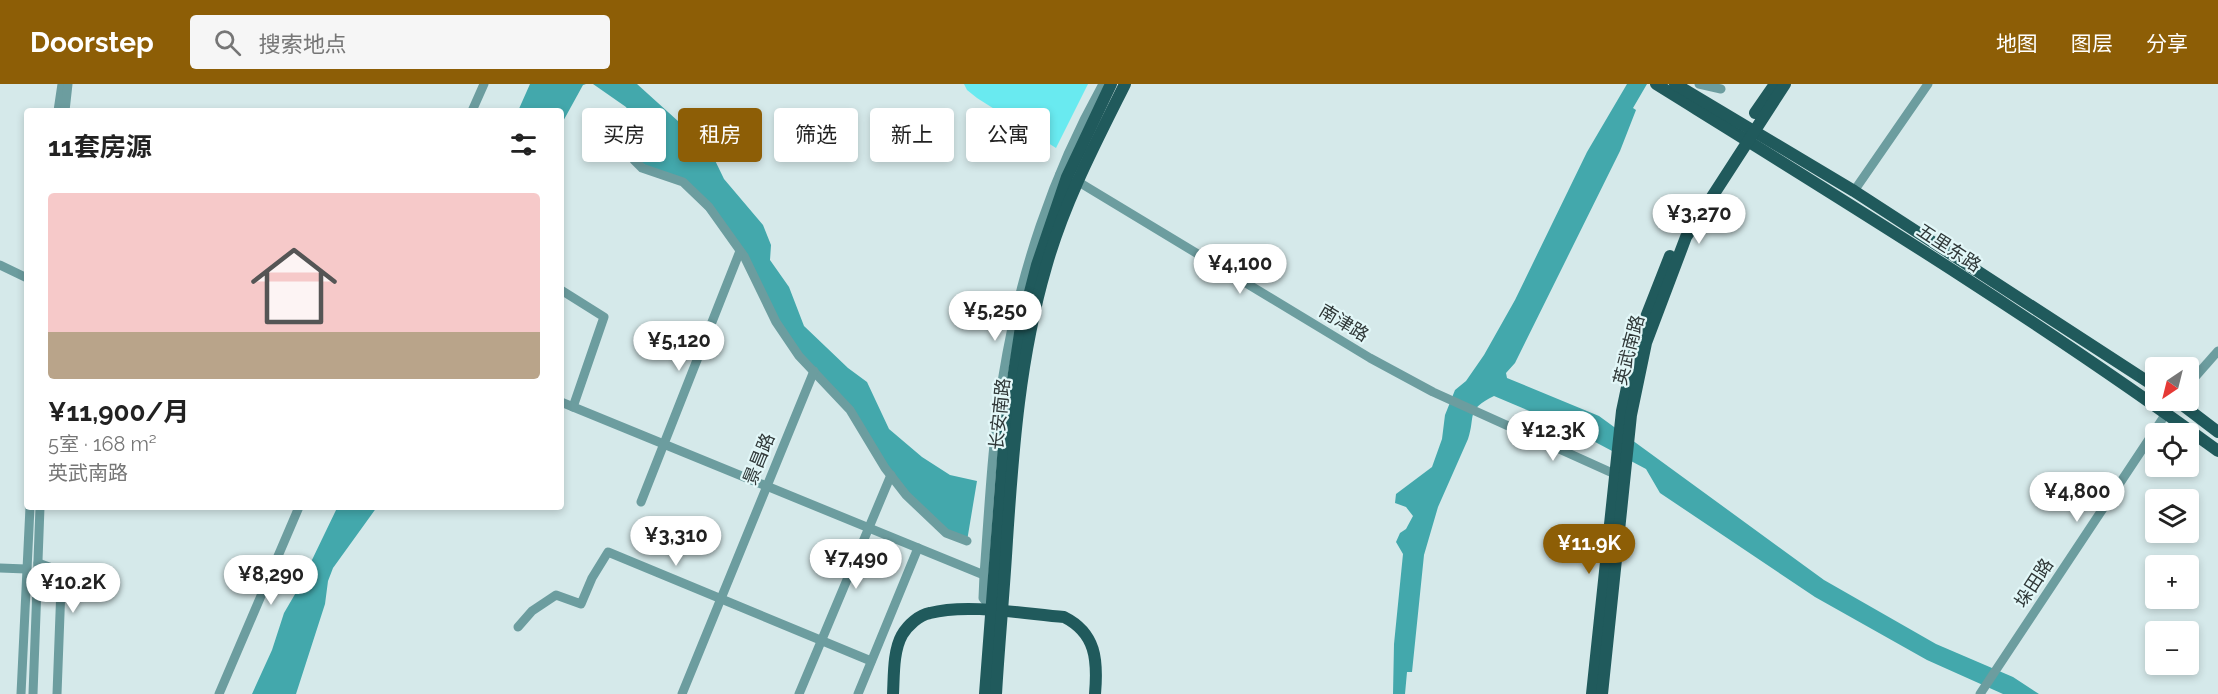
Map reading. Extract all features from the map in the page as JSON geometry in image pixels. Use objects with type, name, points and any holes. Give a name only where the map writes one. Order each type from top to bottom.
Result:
[{"type":"main road","name":"长安南路","points":[[991,689],[1021,379],[1068,177],[1111,84]]},
{"type":"main road","name":"长安南路","points":[[1068,177],[1125,84]]},
{"type":"main road","name":"五里东路","points":[[1656,84],[1675,88],[1746,134],[1845,202],[2166,413],[2218,451]]},
{"type":"main road","name":"英武南路","points":[[1592,694],[1637,340],[1678,235],[1746,134],[1775,84]]},
{"type":"main road","name":"英武南路","points":[[1746,134],[1785,84]]},
{"type":"main road","name":"五里东路","points":[[1746,134],[1854,191],[2145,380]]},
{"type":"main road","points":[[2190,411],[2218,432]]},
{"type":"main road","name":"英武南路","points":[[1602,694],[1619,476]]},
{"type":"main road","points":[[893,694],[896,657],[902,635],[916,618],[951,609],[1064,616],[1078,624],[1092,642],[1096,680],[1095,694]]},
{"type":"street","points":[[58,108],[62,84]]},
{"type":"street","points":[[65,108],[68,84]]},
{"type":"street","points":[[473,108],[484,84]]},
{"type":"street","points":[[997,612],[983,598],[995,431],[1003,376],[1029,263],[1068,177],[1072,144],[1103,84]]},
{"type":"street","points":[[1699,84],[1721,89]]},
{"type":"street","points":[[1854,191],[1928,84]]},
{"type":"street","points":[[636,162],[642,168],[683,182],[710,207],[740,251],[776,322],[799,356],[850,410],[906,495],[946,533],[967,541]]},
{"type":"street","name":"南津路","points":[[1068,177],[1370,358],[1433,392],[1619,476]]},
{"type":"street","points":[[641,502],[740,251]]},
{"type":"street","points":[[0,266],[24,277]]},
{"type":"street","points":[[564,292],[604,317],[573,407]]},
{"type":"street","points":[[2199,373],[2218,351]]},
{"type":"street","name":"景昌路","points":[[682,694],[814,371]]},
{"type":"street","points":[[564,403],[984,575]]},
{"type":"street","name":"垛田路","points":[[1982,691],[2166,413]]},
{"type":"street","points":[[799,694],[891,475]]},
{"type":"street","points":[[21,694],[30,510]]},
{"type":"street","points":[[33,694],[40,510]]},
{"type":"street","points":[[219,694],[298,510]]},
{"type":"street","points":[[858,694],[918,548]]},
{"type":"street","points":[[518,627],[532,611],[556,595],[581,604],[592,578],[608,552],[871,662]]},
{"type":"street","points":[[39,563],[52,568],[62,587],[57,694]]},
{"type":"street","points":[[0,568],[26,569]]},
{"type":"shaded area","points":[[530,84],[586,84],[583,85],[564,120],[564,108],[519,108]]},
{"type":"shaded area","points":[[593,84],[637,84],[664,108],[626,107]]},
{"type":"shaded area","points":[[964,84],[1088,84],[1056,148],[1050,144],[1050,108],[993,108],[967,90]]},
{"type":"shaded area","points":[[1627,84],[1647,84],[1633,108],[1636,110],[1620,151],[1515,363],[1506,373],[1507,378],[1599,416],[1824,580],[1936,644],[2013,677],[2039,694],[2003,694],[1927,660],[1815,597],[1660,493],[1646,469],[1565,426],[1494,396],[1475,410],[1468,439],[1438,507],[1424,555],[1412,672],[1407,672],[1405,694],[1393,694],[1394,644],[1403,554],[1396,542],[1413,516],[1406,507],[1395,503],[1396,494],[1432,467],[1442,439],[1445,415],[1455,390],[1466,381],[1484,355],[1515,300],[1587,152]]},
{"type":"shaded area","points":[[666,110],[678,121],[678,162],[716,162],[724,179],[763,225],[771,245],[770,260],[789,287],[804,326],[848,368],[867,382],[889,429],[922,457],[950,475],[977,481],[967,541],[946,533],[906,495],[850,410],[799,356],[744,256],[683,182],[638,162],[666,162]]},
{"type":"shaded area","points":[[336,510],[375,510],[333,568],[328,581],[325,604],[296,694],[252,694],[272,650],[284,613]]}]
